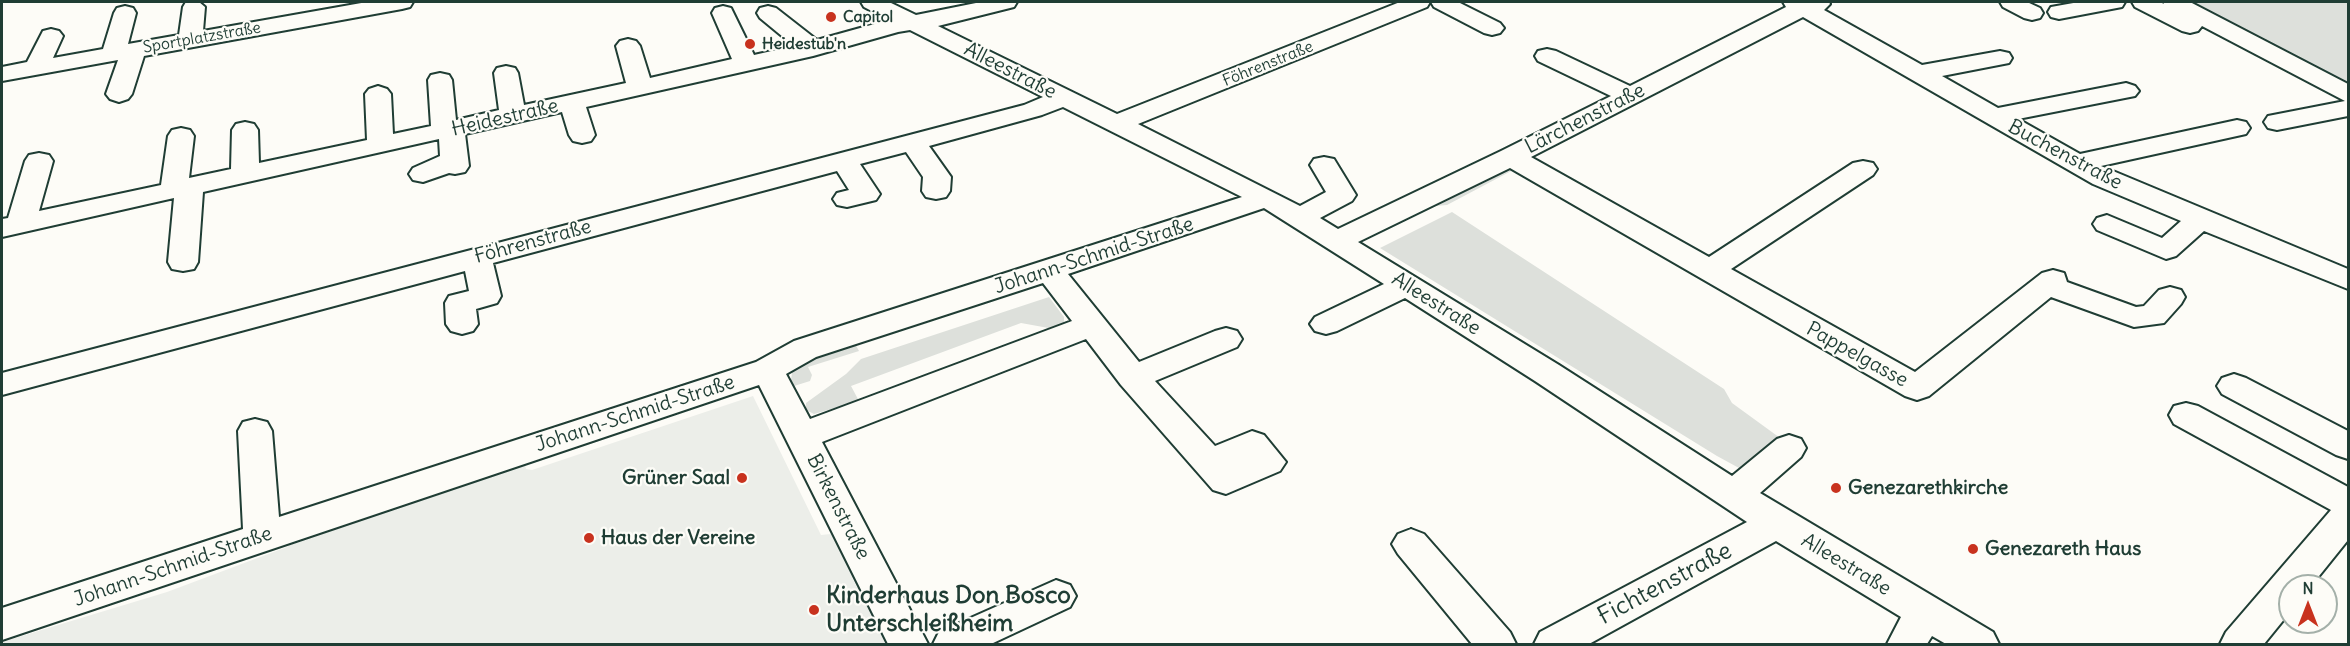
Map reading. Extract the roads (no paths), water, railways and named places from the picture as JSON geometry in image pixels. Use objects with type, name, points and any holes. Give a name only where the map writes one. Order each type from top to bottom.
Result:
[{"type":"street","points":[[259,28],[261,2]]},
{"type":"street","name":"Sportplatzstraße","points":[[2,75],[396,2]]},
{"type":"street","name":"Alleestraße","points":[[872,2],[1265,198],[1407,285],[1734,495],[1777,524],[1916,629],[1978,645]]},
{"type":"street","name":"Heidestraße","points":[[11,226],[813,49],[896,25],[1006,2]]},
{"type":"street","name":"Föhrenstraße","points":[[1116,124],[1419,2]]},
{"type":"street","points":[[1442,2],[1492,28]]},
{"type":"street","name":"Lärchenstraße","points":[[1336,241],[1511,157],[1631,96],[1799,4],[1835,2]]},
{"type":"street","points":[[2059,12],[2114,2]]},
{"type":"street","points":[[2143,2],[2241,52]]},
{"type":"street","points":[[2174,2],[2349,94]]},
{"type":"street","name":"Buchenstraße","points":[[1799,4],[1994,116],[2083,156],[2103,178],[2200,219],[2335,265],[2349,280]]},
{"type":"street","points":[[190,40],[194,6]]},
{"type":"street","points":[[118,94],[125,13]]},
{"type":"street","points":[[723,13],[746,63]]},
{"type":"street","points":[[768,13],[813,49]]},
{"type":"street","points":[[36,68],[51,36]]},
{"type":"street","points":[[628,46],[640,87]]},
{"type":"street","points":[[1547,56],[1631,96]]},
{"type":"street","points":[[1919,73],[2000,58]]},
{"type":"street","points":[[506,73],[513,116]]},
{"type":"street","points":[[423,174],[455,163],[447,130],[440,80]]},
{"type":"street","points":[[1994,116],[2126,91]]},
{"type":"street","points":[[378,94],[380,146]]},
{"type":"street","name":"Föhrenstraße","points":[[2,384],[1033,110],[1063,98]]},
{"type":"street","points":[[572,103],[582,135]]},
{"type":"street","points":[[2277,122],[2349,108]]},
{"type":"street","points":[[2025,110],[2083,156],[2237,128]]},
{"type":"street","points":[[245,130],[245,175]]},
{"type":"street","points":[[181,136],[183,262]]},
{"type":"street","points":[[913,142],[937,177],[936,191]]},
{"type":"street","name":"Pappelgasse","points":[[1511,157],[1917,388],[2050,282],[2134,317],[2153,316],[2170,297]]},
{"type":"street","points":[[844,160],[866,194],[847,199]]},
{"type":"street","points":[[11,226],[39,161]]},
{"type":"street","points":[[1299,218],[1342,195],[1324,165]]},
{"type":"street","points":[[1708,271],[1863,169]]},
{"type":"street","name":"Johann-Schmid-Straße","points":[[2,624],[768,370],[806,349],[1227,213],[1265,198]]},
{"type":"street","points":[[2107,224],[2166,250],[2200,219]]},
{"type":"street","points":[[462,324],[460,303],[486,296],[476,257]]},
{"type":"street","points":[[1049,270],[1133,377],[1210,462]]},
{"type":"street","points":[[1326,324],[1407,285]]},
{"type":"street","points":[[802,436],[1091,326]]},
{"type":"street","points":[[1133,377],[1226,339]]},
{"type":"street","name":"Birkenstraße","points":[[768,370],[908,645]]},
{"type":"street","points":[[2234,386],[2349,446]]},
{"type":"street","points":[[2186,415],[2348,515],[2240,645]]},
{"type":"street","points":[[255,431],[262,537]]},
{"type":"street","points":[[1734,495],[1789,448]]},
{"type":"street","name":"Fichtenstraße","points":[[1554,645],[1777,524]]},
{"type":"street","points":[[1411,544],[1496,645]]},
{"type":"street","points":[[953,645],[1056,596]]},
{"type":"place","name":"Capitol","points":[[831,17]]},
{"type":"place","name":"Heidestub'n","points":[[750,44]]},
{"type":"place","name":"Grüner Saal","points":[[742,478]]},
{"type":"place","name":"Genezarethkirche","points":[[1836,488]]},
{"type":"place","name":"Haus der Vereine","points":[[589,538]]},
{"type":"place","name":"Genezareth Haus","points":[[1973,549]]},
{"type":"place","name":"Kinderhaus Don Bosco Unterschleißheim","points":[[814,610]]}]
